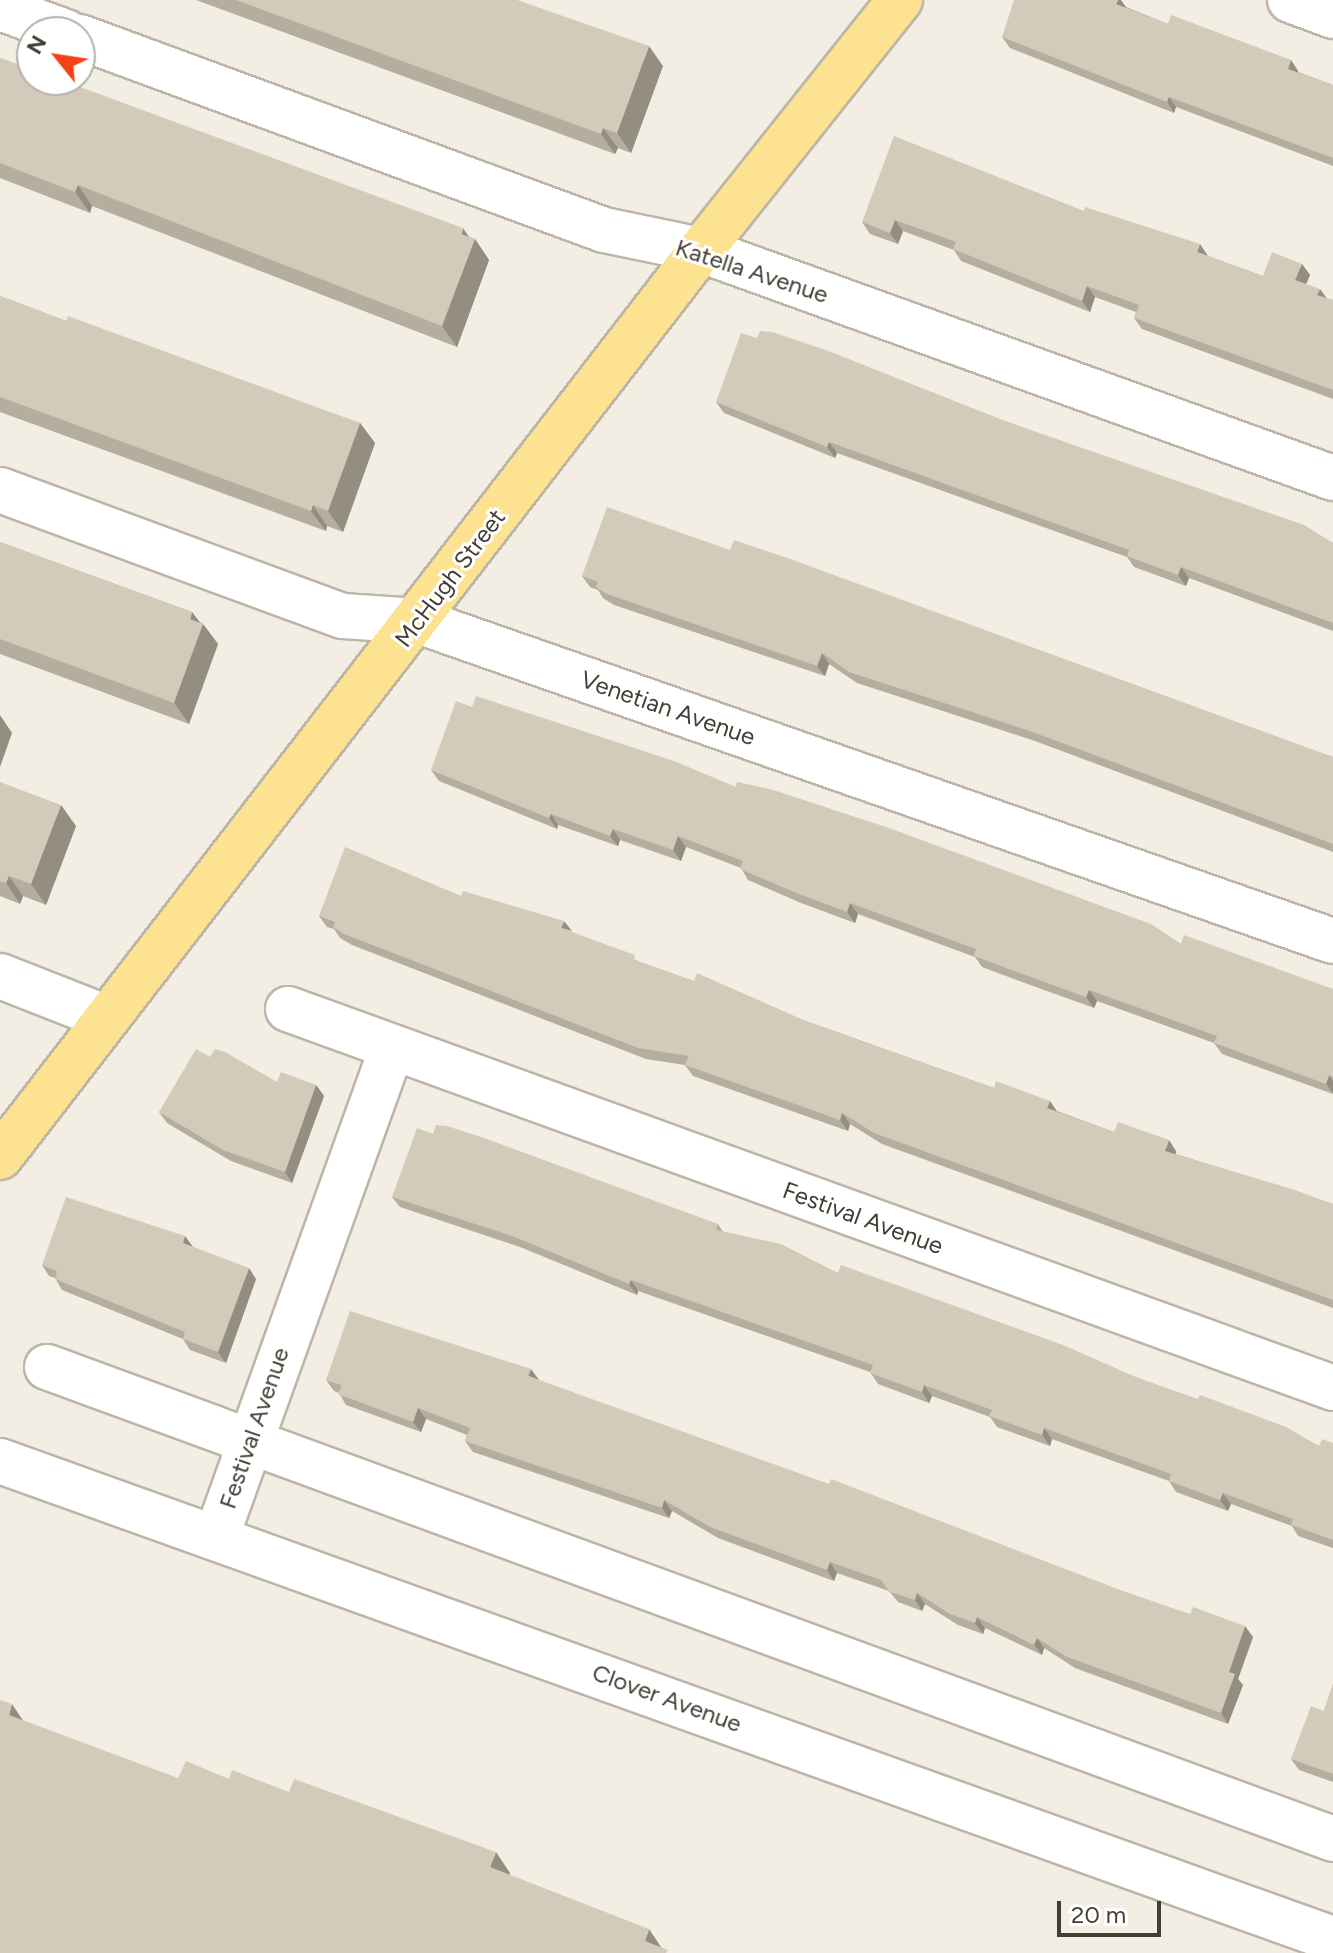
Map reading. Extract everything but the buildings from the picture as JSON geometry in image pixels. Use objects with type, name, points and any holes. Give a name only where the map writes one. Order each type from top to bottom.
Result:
[{"type":"main road","name":"McHugh Street","points":[[0,1157],[418,621],[701,250],[900,0]]},
{"type":"street","points":[[1290,0],[1333,16]]},
{"type":"street","points":[[0,8],[22,16]]},
{"type":"street","name":"Katella Avenue","points":[[96,43],[604,230],[701,250],[1333,478]]},
{"type":"street","name":"Venetian Avenue","points":[[0,490],[343,616],[418,621],[1333,941]]},
{"type":"street","points":[[0,976],[107,1018]]},
{"type":"street","name":"Festival Avenue","points":[[288,1009],[1333,1388]]},
{"type":"street","name":"Festival Avenue","points":[[216,1538],[248,1440],[392,1048]]},
{"type":"street","points":[[47,1367],[1333,1839]]},
{"type":"street","name":"Clover Avenue","points":[[0,1461],[1333,1939]]}]
